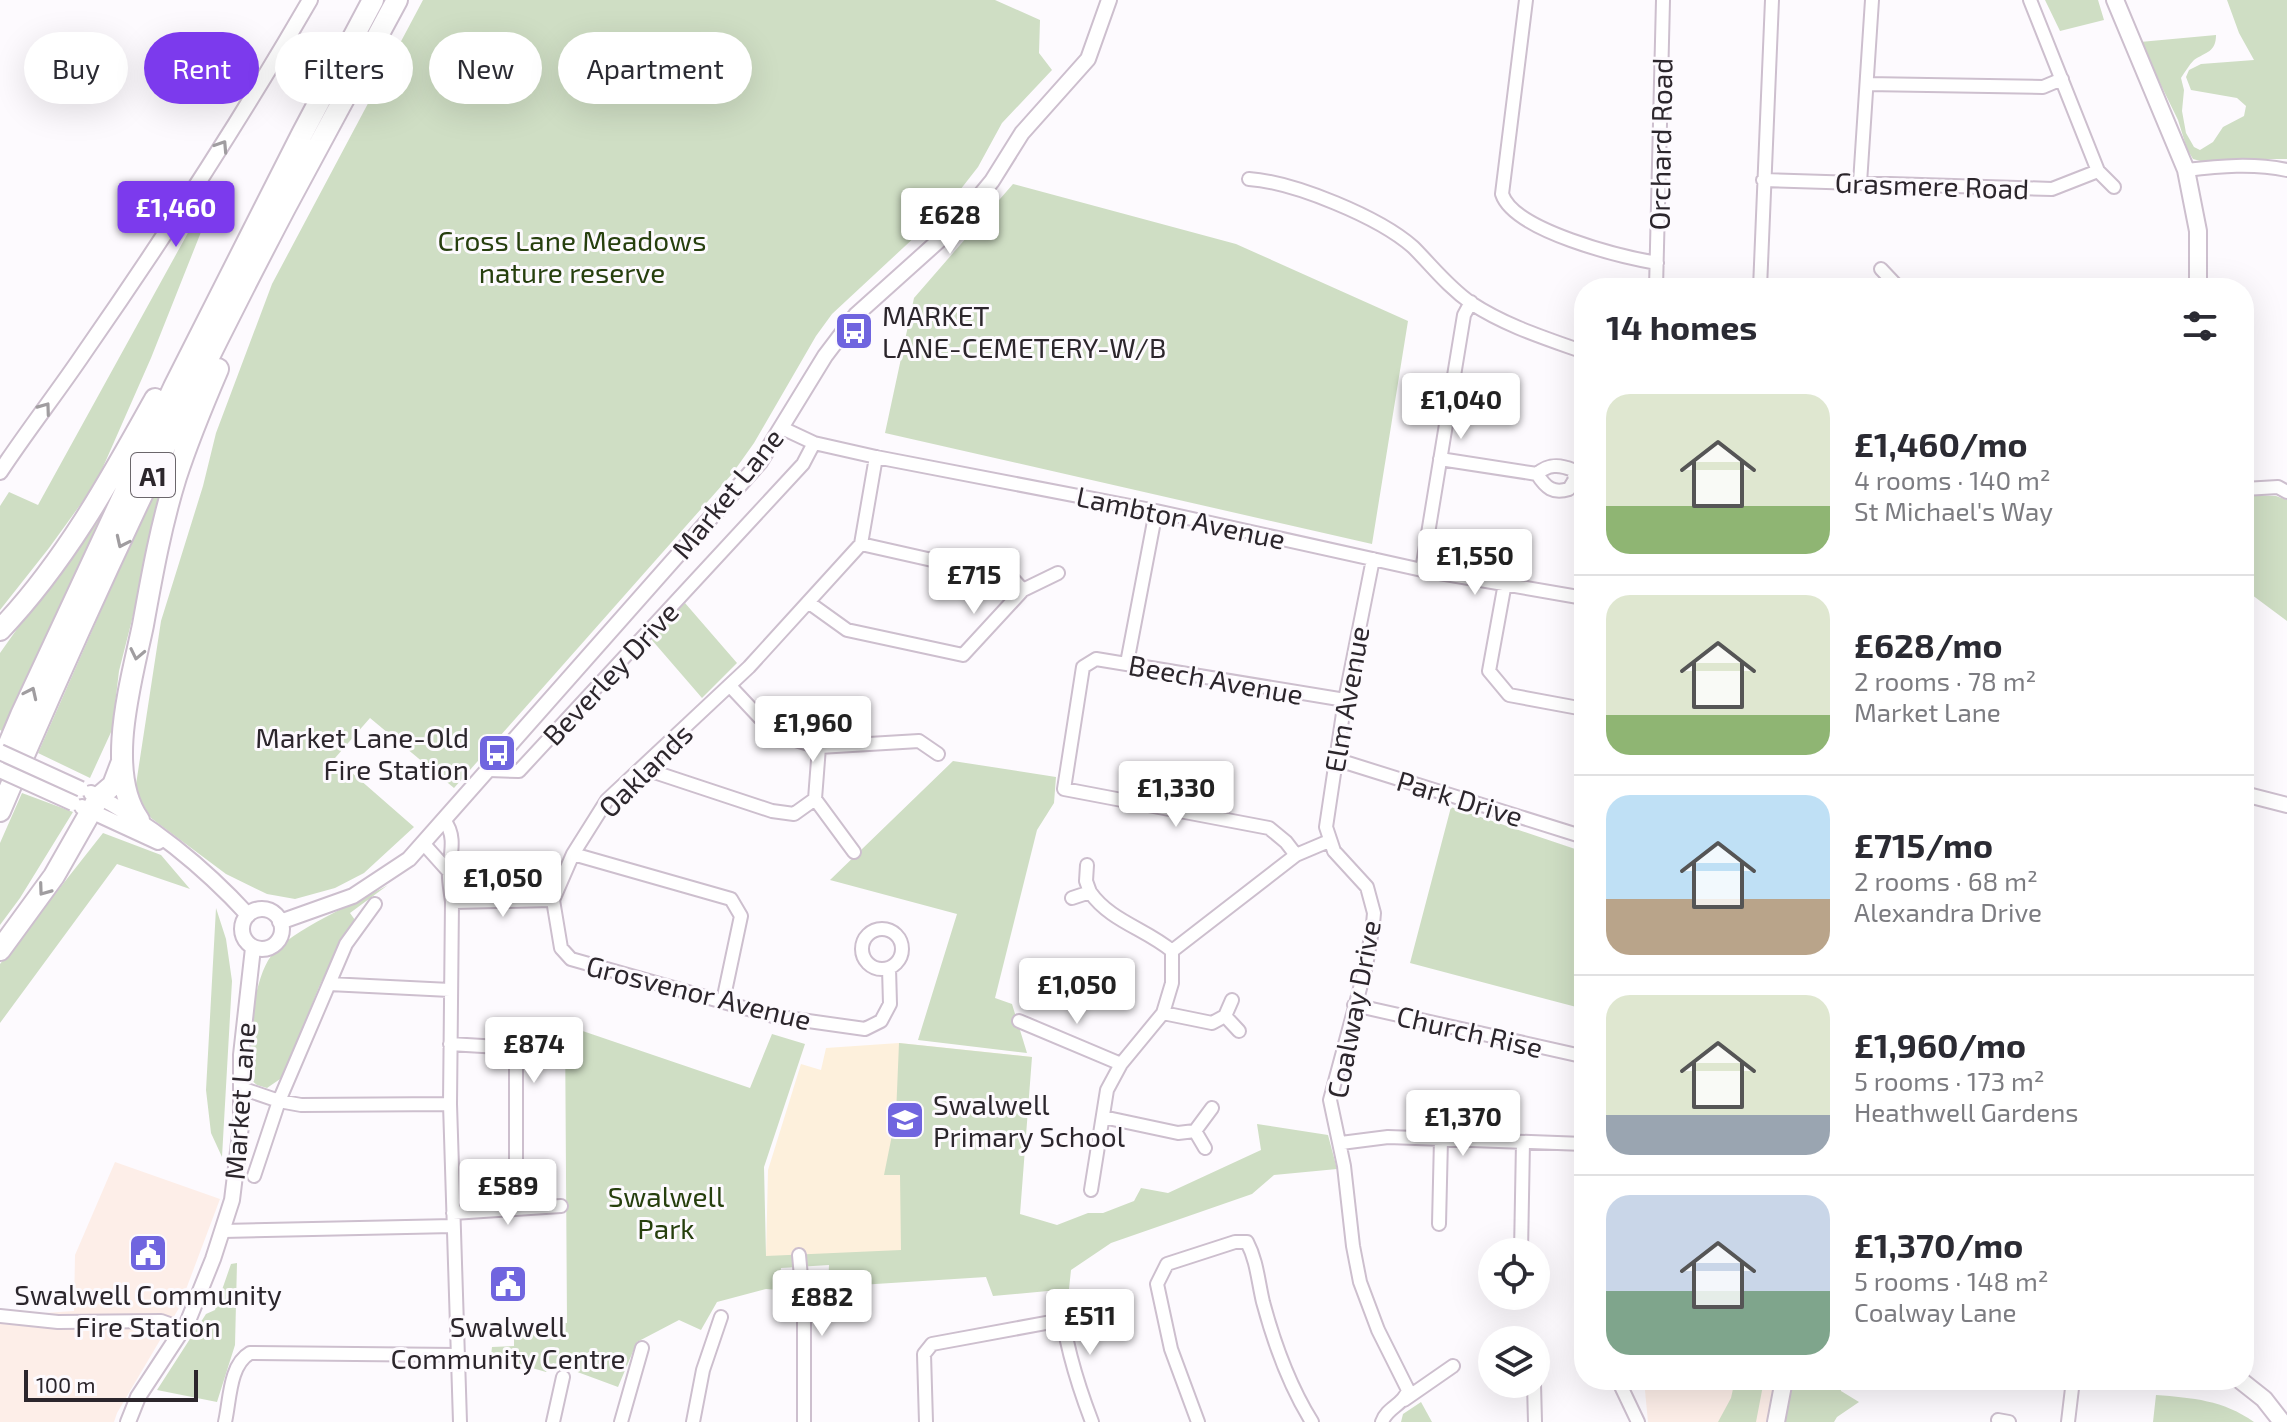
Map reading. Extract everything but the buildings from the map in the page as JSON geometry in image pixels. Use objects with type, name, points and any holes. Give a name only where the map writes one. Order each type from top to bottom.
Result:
[{"type":"highway","name":"A1","points":[[0,767],[21,715],[174,387],[373,0]]},
{"type":"highway","name":"A1","points":[[0,811],[39,719],[156,468],[279,220],[397,0]]},
{"type":"highway","points":[[139,820],[128,804],[123,758],[125,705],[156,554],[176,477],[218,370],[295,216],[320,147]]},
{"type":"highway","points":[[0,638],[6,624],[77,533],[99,499],[274,188]]},
{"type":"highway","points":[[0,950],[54,876],[86,800],[113,785],[123,758]]},
{"type":"main road","points":[[2115,0],[2186,170],[2196,213],[2200,250],[2199,278]]},
{"type":"main road","points":[[1776,1422],[1782,1390]]},
{"type":"main road","points":[[2253,1390],[2282,1422]]},
{"type":"street","points":[[0,472],[85,352],[203,175],[310,0]]},
{"type":"street","name":"Market Lane","points":[[280,922],[353,896],[409,859],[760,462],[825,356],[856,315],[954,227],[992,181],[1022,133],[1088,59],[1109,0]]},
{"type":"street","points":[[1526,0],[1505,164],[1504,200],[1508,206],[1557,235],[1599,250],[1657,263]]},
{"type":"street","name":"Orchard Road","points":[[1656,278],[1663,0]]},
{"type":"street","points":[[1760,278],[1772,0]]},
{"type":"street","points":[[1860,183],[1872,0]]},
{"type":"street","points":[[2030,0],[2098,171],[2114,187]]},
{"type":"street","points":[[1867,84],[2043,87],[2062,79]]},
{"type":"street","points":[[2186,170],[2252,165],[2287,170]]},
{"type":"street","name":"Grasmere Road","points":[[1763,180],[2052,189],[2098,171]]},
{"type":"street","points":[[1249,179],[1268,180],[1296,189],[1387,228],[1471,302],[1514,327],[1574,348]]},
{"type":"street","points":[[1881,269],[1886,278]]},
{"type":"street","points":[[1422,570],[1464,315],[1471,302]]},
{"type":"street","name":"Lambton Avenue","points":[[782,428],[814,443],[876,457],[1156,511],[1422,570],[1574,596]]},
{"type":"street","name":"Beverley Drive","points":[[489,770],[519,771],[803,464],[814,443]]},
{"type":"street","points":[[876,457],[861,544],[1012,578],[1023,590]]},
{"type":"street","points":[[1440,459],[1537,474]]},
{"type":"street","points":[[2254,488],[2278,487],[2287,492]]},
{"type":"street","points":[[1127,663],[1156,511]]},
{"type":"street","name":"Oaklands","points":[[553,900],[573,854],[607,800],[730,686],[861,544]]},
{"type":"street","name":"Elm Avenue","points":[[1329,841],[1326,827],[1335,759],[1373,559]]},
{"type":"street","points":[[808,602],[847,630],[963,655],[1023,590],[1058,573]]},
{"type":"street","points":[[1505,583],[1489,671],[1509,695],[1574,707]]},
{"type":"street","name":"Beech Avenue","points":[[1296,855],[1269,828],[1064,789],[1083,667],[1096,659],[1345,700]]},
{"type":"street","points":[[730,686],[760,718],[789,738],[819,747],[919,741],[938,754]]},
{"type":"street","points":[[819,747],[815,799],[854,852]]},
{"type":"street","points":[[0,752],[176,851]]},
{"type":"street","name":"Park Drive","points":[[1335,759],[1574,834]]},
{"type":"street","points":[[0,767],[139,820],[211,878],[248,915]]},
{"type":"street","points":[[642,768],[772,811],[794,814],[815,799]]},
{"type":"street","points":[[2254,797],[2287,805]]},
{"type":"street","points":[[444,820],[451,828],[452,852],[449,872],[452,902],[450,1104],[460,1422]]},
{"type":"street","points":[[1172,951],[1296,855],[1329,841]]},
{"type":"street","name":"Coalway Drive","points":[[1329,841],[1334,851],[1367,887],[1374,913],[1372,935],[1330,1100],[1341,1143],[1360,1282],[1378,1330],[1407,1387],[1404,1400]]},
{"type":"street","points":[[423,843],[449,872]]},
{"type":"street","points":[[573,854],[731,899],[741,916],[723,1001]]},
{"type":"street","points":[[1087,865],[1086,881],[1090,892],[1109,914],[1154,936],[1172,951]]},
{"type":"street","points":[[1072,898],[1090,892]]},
{"type":"street","points":[[452,902],[553,900]]},
{"type":"street","name":"Grosvenor Avenue","points":[[553,900],[561,948],[571,959],[773,1016],[865,1029],[881,1021],[890,1004],[889,968]]},
{"type":"street","name":"Market Lane","points":[[254,1176],[279,1101],[346,944],[375,904]]},
{"type":"street","points":[[259,909],[277,916],[281,935],[273,946],[253,948],[248,944],[242,933],[248,915],[259,909]]},
{"type":"street","name":"Market Lane","points":[[128,1422],[138,1397],[183,1329],[223,1231],[237,1173],[244,1026],[253,948]]},
{"type":"street","points":[[1091,1190],[1107,1090],[1121,1064],[1163,1013],[1172,983],[1172,951]]},
{"type":"street","points":[[329,984],[450,990]]},
{"type":"street","points":[[1163,1013],[1212,1023],[1225,1016],[1232,1000]]},
{"type":"street","name":"Church Rise","points":[[1354,1005],[1574,1054]]},
{"type":"street","points":[[1225,1016],[1239,1031]]},
{"type":"street","points":[[1019,1021],[1121,1064]]},
{"type":"street","points":[[450,1044],[499,1047],[516,1061],[516,1209]]},
{"type":"street","points":[[241,1088],[301,1105],[450,1104]]},
{"type":"street","points":[[1103,1117],[1178,1133],[1195,1131],[1212,1108]]},
{"type":"street","points":[[1195,1131],[1205,1148]]},
{"type":"street","points":[[1341,1143],[1388,1137],[1574,1144]]},
{"type":"street","points":[[1439,1224],[1441,1139]]},
{"type":"street","points":[[1521,1238],[1523,1142]]},
{"type":"street","points":[[223,1231],[453,1220],[516,1209],[561,1206]]},
{"type":"street","points":[[1198,1422],[1171,1349],[1157,1284],[1167,1264],[1235,1242],[1247,1242],[1284,1367],[1312,1422]]},
{"type":"street","points":[[799,1255],[804,1309],[804,1422]]},
{"type":"street","points":[[1060,1298],[1062,1320],[1092,1422]]},
{"type":"street","points":[[0,1316],[58,1322],[161,1321],[183,1329]]},
{"type":"street","points":[[693,1422],[703,1370],[721,1317]]},
{"type":"street","points":[[926,1422],[924,1354],[932,1344],[1062,1320]]},
{"type":"street","points":[[621,1422],[642,1348]]},
{"type":"street","points":[[225,1422],[236,1366],[242,1357],[250,1353],[457,1355]]},
{"type":"street","points":[[1382,1422],[1388,1411],[1453,1366]]},
{"type":"street","points":[[553,1422],[563,1377]]},
{"type":"street","points":[[1623,1390],[1638,1422]]},
{"type":"street","points":[[2068,1422],[2072,1390]]},
{"type":"street","points":[[1534,1398],[1535,1422]]},
{"type":"shaded area","name":"Swalwell Primary School","points":[[899,1043],[1032,1057],[969,1249],[766,1257],[768,1170],[801,1064],[821,1070],[826,1048]]},
{"type":"shaded area","points":[[115,1162],[220,1199],[179,1308],[114,1422],[0,1422],[0,1316],[74,1311],[75,1255]]},
{"type":"shaded area","points":[[1645,1390],[1778,1390],[1772,1422],[1648,1422]]},
{"type":"green space","name":"Cross Lane Meadows nature reserve","points":[[423,0],[995,0],[1040,20],[1039,53],[1052,70],[1002,123],[978,167],[946,208],[832,314],[732,474],[454,788],[370,718],[335,758],[414,827],[364,873],[335,888],[295,899],[267,894],[226,874],[151,818],[135,791],[161,621],[203,486],[216,433],[272,284],[368,104],[413,104],[413,32],[406,32]]},
{"type":"green space","points":[[2045,0],[2098,0],[2104,20],[2060,31]]},
{"type":"green space","points":[[2227,0],[2287,0],[2287,159],[2232,159],[2208,163],[2193,159],[2178,120],[2140,42],[2216,35],[2212,48],[2194,60],[2181,78],[2186,133],[2194,147],[2200,150],[2213,142],[2223,127],[2244,116],[2246,106],[2237,98],[2191,90],[2186,77],[2189,70],[2201,64],[2254,60],[2239,33]]},
{"type":"green space","points":[[1013,184],[1236,244],[1408,321],[1372,544],[885,433],[914,298]]},
{"type":"green space","points":[[195,220],[203,227],[151,358],[96,483],[0,610],[0,506],[9,492],[38,505]]},
{"type":"green space","points":[[179,434],[119,671],[112,730],[90,778],[38,753]]},
{"type":"green space","points":[[112,495],[2,731],[0,653]]},
{"type":"green space","points":[[2254,495],[2276,496],[2287,500],[2287,621],[2254,596]]},
{"type":"green space","points":[[685,603],[737,663],[702,698],[651,639]]},
{"type":"green space","points":[[953,761],[1056,777],[1054,803],[1037,830],[995,998],[1012,1004],[1027,1053],[918,1040],[957,914],[830,880]]},
{"type":"green space","points":[[22,793],[73,812],[0,925],[0,843]]},
{"type":"green space","points":[[1451,807],[1574,849],[1574,1006],[1410,963]]},
{"type":"green space","points":[[103,833],[161,855],[190,889],[117,864],[0,1023],[0,964]]},
{"type":"green space","points":[[388,885],[350,913],[355,920],[342,939],[319,987],[283,1077],[267,1088],[257,1085],[249,1078],[249,1049],[255,998],[271,956],[309,926]]},
{"type":"green space","points":[[216,908],[226,939],[232,981],[222,1157],[211,1133],[206,1090]]},
{"type":"green space","name":"Swalwell Park","points":[[565,1025],[750,1088],[772,1034],[805,1044],[764,1167],[766,1256],[901,1250],[900,1175],[884,1175],[896,1115],[899,1043],[1032,1057],[1020,1214],[1057,1225],[1134,1201],[1141,1188],[1168,1193],[1261,1150],[1257,1124],[1328,1135],[1337,1169],[1274,1175],[1252,1194],[1111,1243],[1071,1270],[1069,1289],[993,1296],[986,1277],[828,1287],[829,1265],[781,1268],[779,1290],[766,1289],[717,1302],[701,1330],[679,1320],[637,1342],[618,1387],[553,1363],[546,1372],[491,1356],[492,1347],[514,1346],[514,1324],[567,1323]]},
{"type":"green space","points":[[237,1263],[235,1345],[217,1402],[157,1390],[206,1314],[215,1310],[231,1264]]},
{"type":"green space","points":[[1733,1390],[1762,1390],[1756,1422],[1718,1422]]},
{"type":"green space","points":[[1790,1390],[1841,1390],[1859,1402],[1834,1422],[1783,1422]]},
{"type":"green space","points":[[2156,1395],[2219,1405],[2254,1422],[2153,1422]]},
{"type":"green space","points":[[1421,1402],[1432,1422],[1401,1422],[1403,1414]]},
{"type":"place","name":"MARKET LANE-CEMETERY-W/B","points":[[854,331]]},
{"type":"place","name":"Market Lane-Old Fire Station","points":[[497,753]]},
{"type":"place","name":"Swalwell Primary School","points":[[905,1120]]},
{"type":"place","name":"Swalwell Community Fire Station","points":[[148,1253]]},
{"type":"place","name":"Swalwell Community Centre","points":[[508,1284]]}]
